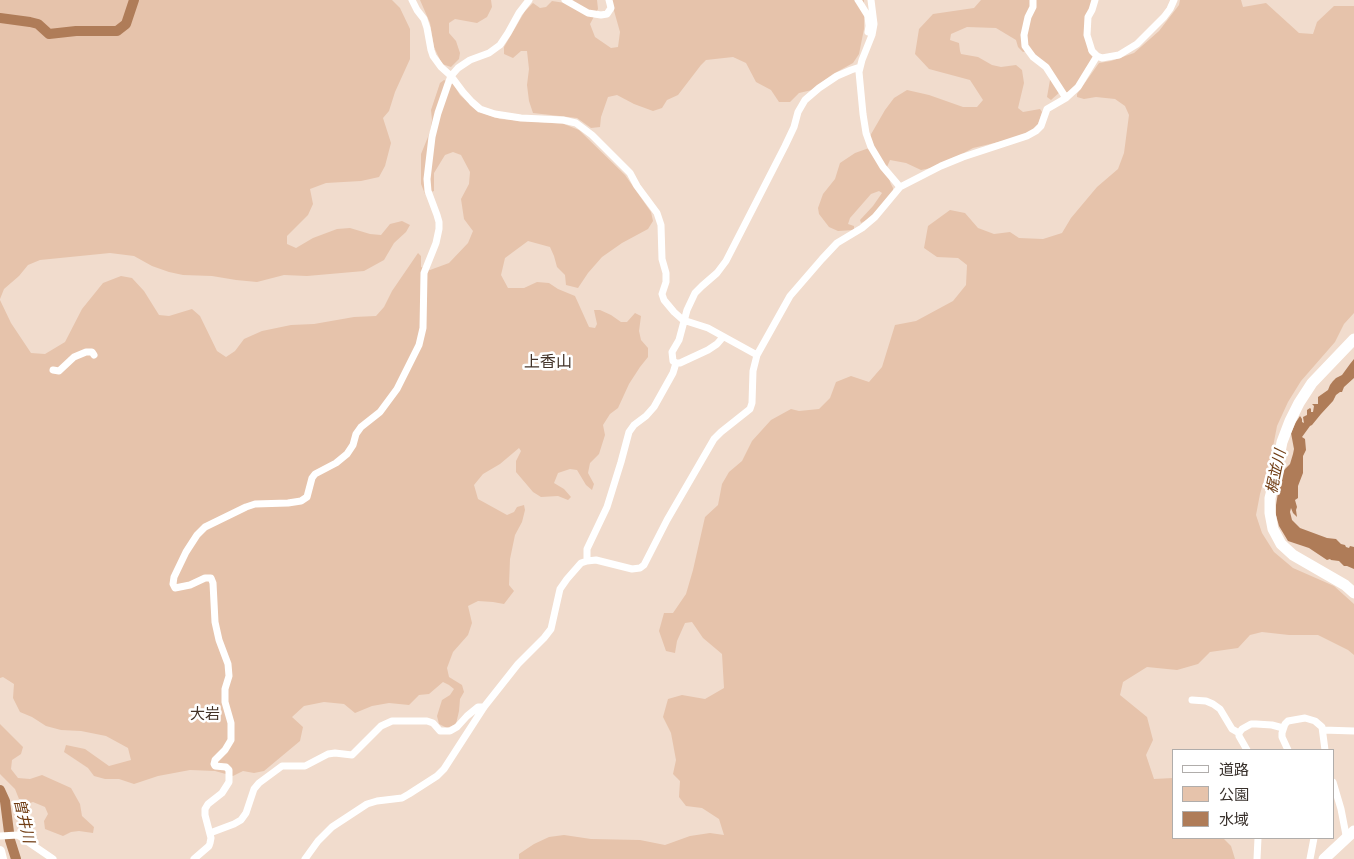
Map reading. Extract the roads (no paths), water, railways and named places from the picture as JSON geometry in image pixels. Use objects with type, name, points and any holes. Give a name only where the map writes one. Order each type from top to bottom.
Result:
[{"type":"main road","points":[[1354,339],[1312,384],[1290,421],[1282,442],[1270,498],[1270,514],[1273,529],[1281,544],[1293,555],[1345,585],[1354,593]]},
{"type":"main road","points":[[1326,857],[1351,834]]},
{"type":"main road","points":[[0,851],[2,859]]},
{"type":"street","points":[[412,0],[428,28],[433,56],[480,109],[495,114],[521,118],[563,120],[576,123],[592,134],[630,173],[637,186],[653,206],[661,225],[662,258],[666,273],[666,282],[662,294],[664,300],[683,320],[708,328],[757,355]]},
{"type":"street","points":[[194,859],[209,846],[211,838],[205,809],[226,788],[229,777],[229,770],[226,767],[215,766],[214,764],[214,760],[225,750],[231,740],[231,723],[225,702],[228,664],[219,640],[215,622],[214,583],[211,578],[205,578],[190,585],[175,588],[173,584],[174,577],[190,546],[205,527],[255,504],[288,503],[307,498],[312,478],[315,474],[336,463],[347,454],[356,434],[380,412],[397,389],[411,363],[421,337],[424,273],[438,236],[439,222],[428,191],[426,179],[432,137],[451,76],[458,68],[470,60],[489,53],[500,45],[529,0]]},
{"type":"street","points":[[565,0],[588,13],[601,15],[607,14],[611,8],[609,0]]},
{"type":"street","points":[[858,0],[868,16],[869,26],[866,50]]},
{"type":"street","points":[[871,0],[874,24],[872,35],[860,67],[860,90],[866,133],[871,147],[883,167],[900,187]]},
{"type":"street","points":[[1033,0],[1033,7],[1028,17],[1024,36],[1025,46],[1033,57],[1046,67],[1054,77],[1066,98]]},
{"type":"street","points":[[1095,0],[1088,17],[1087,35],[1092,51],[1102,58],[1118,55],[1137,44],[1170,10],[1174,0]]},
{"type":"street","points":[[305,859],[324,834],[367,804],[402,798],[427,784],[444,769],[484,707],[518,664],[551,629],[560,589],[581,563],[596,560],[632,569],[640,568],[644,565],[667,520],[714,439],[750,409],[752,403],[753,371],[757,355],[790,296],[837,243],[862,228],[875,217],[900,187],[941,166],[1027,136],[1036,131],[1041,126],[1047,109],[1066,98],[1078,86],[1097,56]]},
{"type":"street","points":[[676,364],[671,357],[672,352],[679,340],[687,310],[695,294],[717,273],[726,261],[785,146],[794,127],[798,112],[805,100],[837,76],[860,67]]},
{"type":"street","points":[[587,561],[587,549],[607,507],[629,432],[634,424],[646,416],[654,407],[676,364],[708,350],[723,337]]},
{"type":"street","points":[[53,370],[59,371],[74,357],[86,352],[94,354]]},
{"type":"street","points":[[1192,700],[1206,701],[1213,704],[1220,709],[1232,729],[1239,733]]},
{"type":"street","points":[[210,833],[240,820],[246,813],[254,790],[259,783],[282,766],[304,766],[328,754],[352,755],[381,726],[392,721],[433,723],[440,730],[450,731],[457,727],[478,707],[484,707]]},
{"type":"street","points":[[1288,749],[1282,737],[1283,728],[1288,721],[1305,718],[1319,723],[1323,730],[1326,749]]},
{"type":"street","points":[[1246,749],[1239,736],[1242,728],[1256,724],[1283,728]]},
{"type":"street","points":[[1323,730],[1354,731]]},
{"type":"street","points":[[1334,785],[1346,834],[1351,834]]},
{"type":"street","points":[[3,836],[14,835],[23,837],[53,859]]},
{"type":"street","points":[[1257,859],[1258,839]]},
{"type":"street","points":[[1310,859],[1314,839]]},
{"type":"street","points":[[1312,850],[1325,852],[1326,857]]},
{"type":"water","points":[[1354,359],[1354,378],[1344,387],[1342,392],[1336,395],[1302,437],[1305,439],[1306,450],[1303,456],[1303,473],[1298,486],[1298,498],[1295,500],[1297,517],[1291,508],[1290,512],[1292,520],[1300,528],[1327,538],[1336,539],[1346,547],[1354,547],[1354,569],[1344,566],[1339,561],[1327,560],[1309,548],[1288,541],[1279,526],[1276,505],[1284,470],[1290,464],[1293,454],[1291,433],[1296,422],[1300,416],[1304,423],[1303,417],[1307,415],[1307,410],[1310,408],[1311,412],[1313,412],[1314,406],[1312,404],[1318,404],[1318,397],[1328,390],[1333,381],[1342,375]]},
{"type":"waterway","points":[[0,18],[38,24],[49,34],[76,31],[117,31],[126,24],[134,0]]},
{"type":"waterway","name":"曽井川","points":[[0,790],[5,801],[10,840],[16,859]]},
{"type":"district","name":"上香山","points":[[548,363]]},
{"type":"district","name":"大岩","points":[[205,715]]},
{"type":"water label","name":"梶並川","points":[[1277,472]]}]
